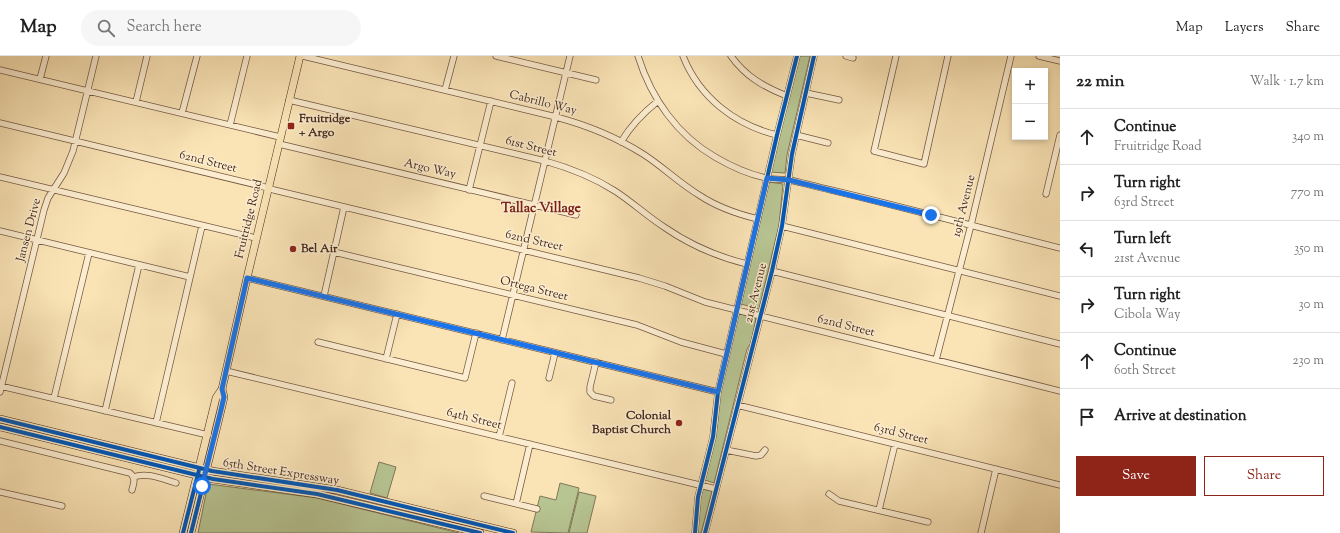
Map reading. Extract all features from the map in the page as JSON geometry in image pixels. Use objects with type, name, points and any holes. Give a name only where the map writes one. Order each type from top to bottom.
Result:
[{"type":"main road","name":"Fruitridge Road","points":[[190,533],[216,398],[222,389],[256,238],[300,56]]},
{"type":"main road","name":"Fruitridge Road","points":[[183,533],[224,397],[222,389]]},
{"type":"main road","name":"65th Street Expressway","points":[[0,419],[202,472],[337,490],[513,533]]},
{"type":"main road","name":"65th Street Expressway","points":[[0,427],[202,472],[317,494],[480,533]]},
{"type":"street","points":[[40,79],[46,56]]},
{"type":"street","name":"Jansen Drive","points":[[1,388],[46,204],[67,168],[76,141],[96,56]]},
{"type":"street","points":[[136,102],[147,56]]},
{"type":"street","points":[[182,114],[197,56]]},
{"type":"street","points":[[230,125],[247,56]]},
{"type":"street","name":"Cabrillo Way","points":[[303,56],[556,117],[589,127],[621,142],[655,162],[707,200],[728,210],[758,219]]},
{"type":"street","points":[[445,90],[454,56]]},
{"type":"street","points":[[496,56],[596,80]]},
{"type":"street","points":[[502,340],[570,56]]},
{"type":"street","points":[[638,56],[646,78],[658,101],[684,133],[715,157],[740,169],[767,178],[789,180],[1060,248]]},
{"type":"street","points":[[683,56],[696,80],[704,91],[720,107],[739,121],[777,135]]},
{"type":"street","points":[[731,56],[743,71],[751,78],[767,88],[787,96]]},
{"type":"street","name":"21st Avenue","points":[[695,533],[696,509],[714,437],[718,392],[726,354],[797,56]]},
{"type":"street","name":"21st Avenue","points":[[705,533],[772,271],[782,226],[792,154],[814,56]]},
{"type":"street","points":[[846,56],[853,58]]},
{"type":"street","points":[[896,56],[874,151],[924,164],[948,56]]},
{"type":"street","name":"19th Avenue","points":[[936,360],[971,226],[1011,56]]},
{"type":"street","points":[[1039,56],[1060,61]]},
{"type":"street","points":[[0,70],[230,125],[279,140]]},
{"type":"street","points":[[806,93],[839,100]]},
{"type":"street","name":"61st Street","points":[[289,100],[545,161],[569,169],[600,182],[629,201],[664,228],[696,246],[730,260],[747,264]]},
{"type":"street","points":[[621,142],[628,130],[658,101]]},
{"type":"street","points":[[469,190],[491,102]]},
{"type":"street","name":"62nd Street","points":[[0,123],[645,279],[705,302],[1060,392]]},
{"type":"street","points":[[796,135],[828,143]]},
{"type":"street","points":[[1046,194],[1060,135]]},
{"type":"street","name":"Argo Way","points":[[279,140],[469,190],[576,215]]},
{"type":"street","points":[[0,177],[256,238]]},
{"type":"street","points":[[324,296],[344,207]]},
{"type":"street","points":[[156,423],[202,226]]},
{"type":"street","points":[[782,226],[1060,296]]},
{"type":"street","points":[[0,232],[190,277]]},
{"type":"street","name":"Ortega Street","points":[[334,252],[637,325],[681,342],[726,354]]},
{"type":"street","points":[[54,398],[88,253]]},
{"type":"street","points":[[105,411],[139,265]]},
{"type":"street","points":[[772,271],[1060,344]]},
{"type":"street","points":[[247,278],[718,392]]},
{"type":"street","points":[[386,359],[397,314]]},
{"type":"street","points":[[318,342],[465,378],[476,333]]},
{"type":"street","points":[[549,378],[555,353]]},
{"type":"street","points":[[596,362],[590,392],[594,396],[611,400]]},
{"type":"street","name":"64th Street","points":[[226,371],[716,489]]},
{"type":"street","points":[[499,437],[512,383]]},
{"type":"street","points":[[1,388],[54,398],[208,435]]},
{"type":"street","name":"63rd Street","points":[[737,405],[1060,485]]},
{"type":"street","points":[[0,441],[130,472],[134,480],[132,490]]},
{"type":"street","points":[[516,504],[530,444]]},
{"type":"street","points":[[879,510],[895,444]]},
{"type":"street","points":[[726,450],[756,456],[761,455],[765,450]]},
{"type":"street","points":[[981,533],[996,469]]},
{"type":"street","points":[[133,476],[141,474],[148,475],[176,483]]},
{"type":"street","points":[[0,492],[62,506]]},
{"type":"street","points":[[829,494],[839,500],[928,522]]},
{"type":"street","points":[[484,496],[537,509]]},
{"type":"green space","points":[[798,56],[810,56],[787,155],[785,173],[770,172]]},
{"type":"green space","points":[[769,182],[783,184],[779,225],[759,309],[741,304]]},
{"type":"green space","points":[[737,313],[756,318],[751,343],[747,349],[714,483],[705,480],[715,438],[718,419],[719,393]]},
{"type":"green space","points":[[379,462],[396,467],[387,498],[370,493]]},
{"type":"green space","points":[[560,483],[579,488],[568,533],[531,532],[540,496],[556,500]]},
{"type":"green space","points":[[208,484],[317,498],[459,533],[198,533]]},
{"type":"green space","points":[[702,489],[712,491],[701,533],[697,533],[699,508]]},
{"type":"green space","points":[[579,492],[596,496],[587,533],[569,533]]},
{"type":"cycle path","points":[[695,533],[698,497],[713,437],[718,392],[777,135],[797,56]]},
{"type":"cycle path","points":[[705,533],[772,271],[782,226],[792,154],[814,56]]},
{"type":"cycle path","points":[[0,419],[212,471],[337,490],[513,533]]},
{"type":"cycle path","points":[[0,427],[213,479],[317,494],[480,533]]},
{"type":"cycle path","points":[[183,533],[199,470]]},
{"type":"cycle path","points":[[191,533],[205,477]]},
{"type":"place","name":"Fruitridge + Argo","points":[[291,126]]},
{"type":"place","name":"Bel Air","points":[[293,249]]},
{"type":"place","name":"Colonial Baptist Church","points":[[679,423]]},
{"type":"district","name":"Tallac Village","points":[[541,209]]},
{"type":"route","points":[[202,486],[224,397],[222,389],[247,278],[718,392],[767,178],[789,180],[931,215]]}]
